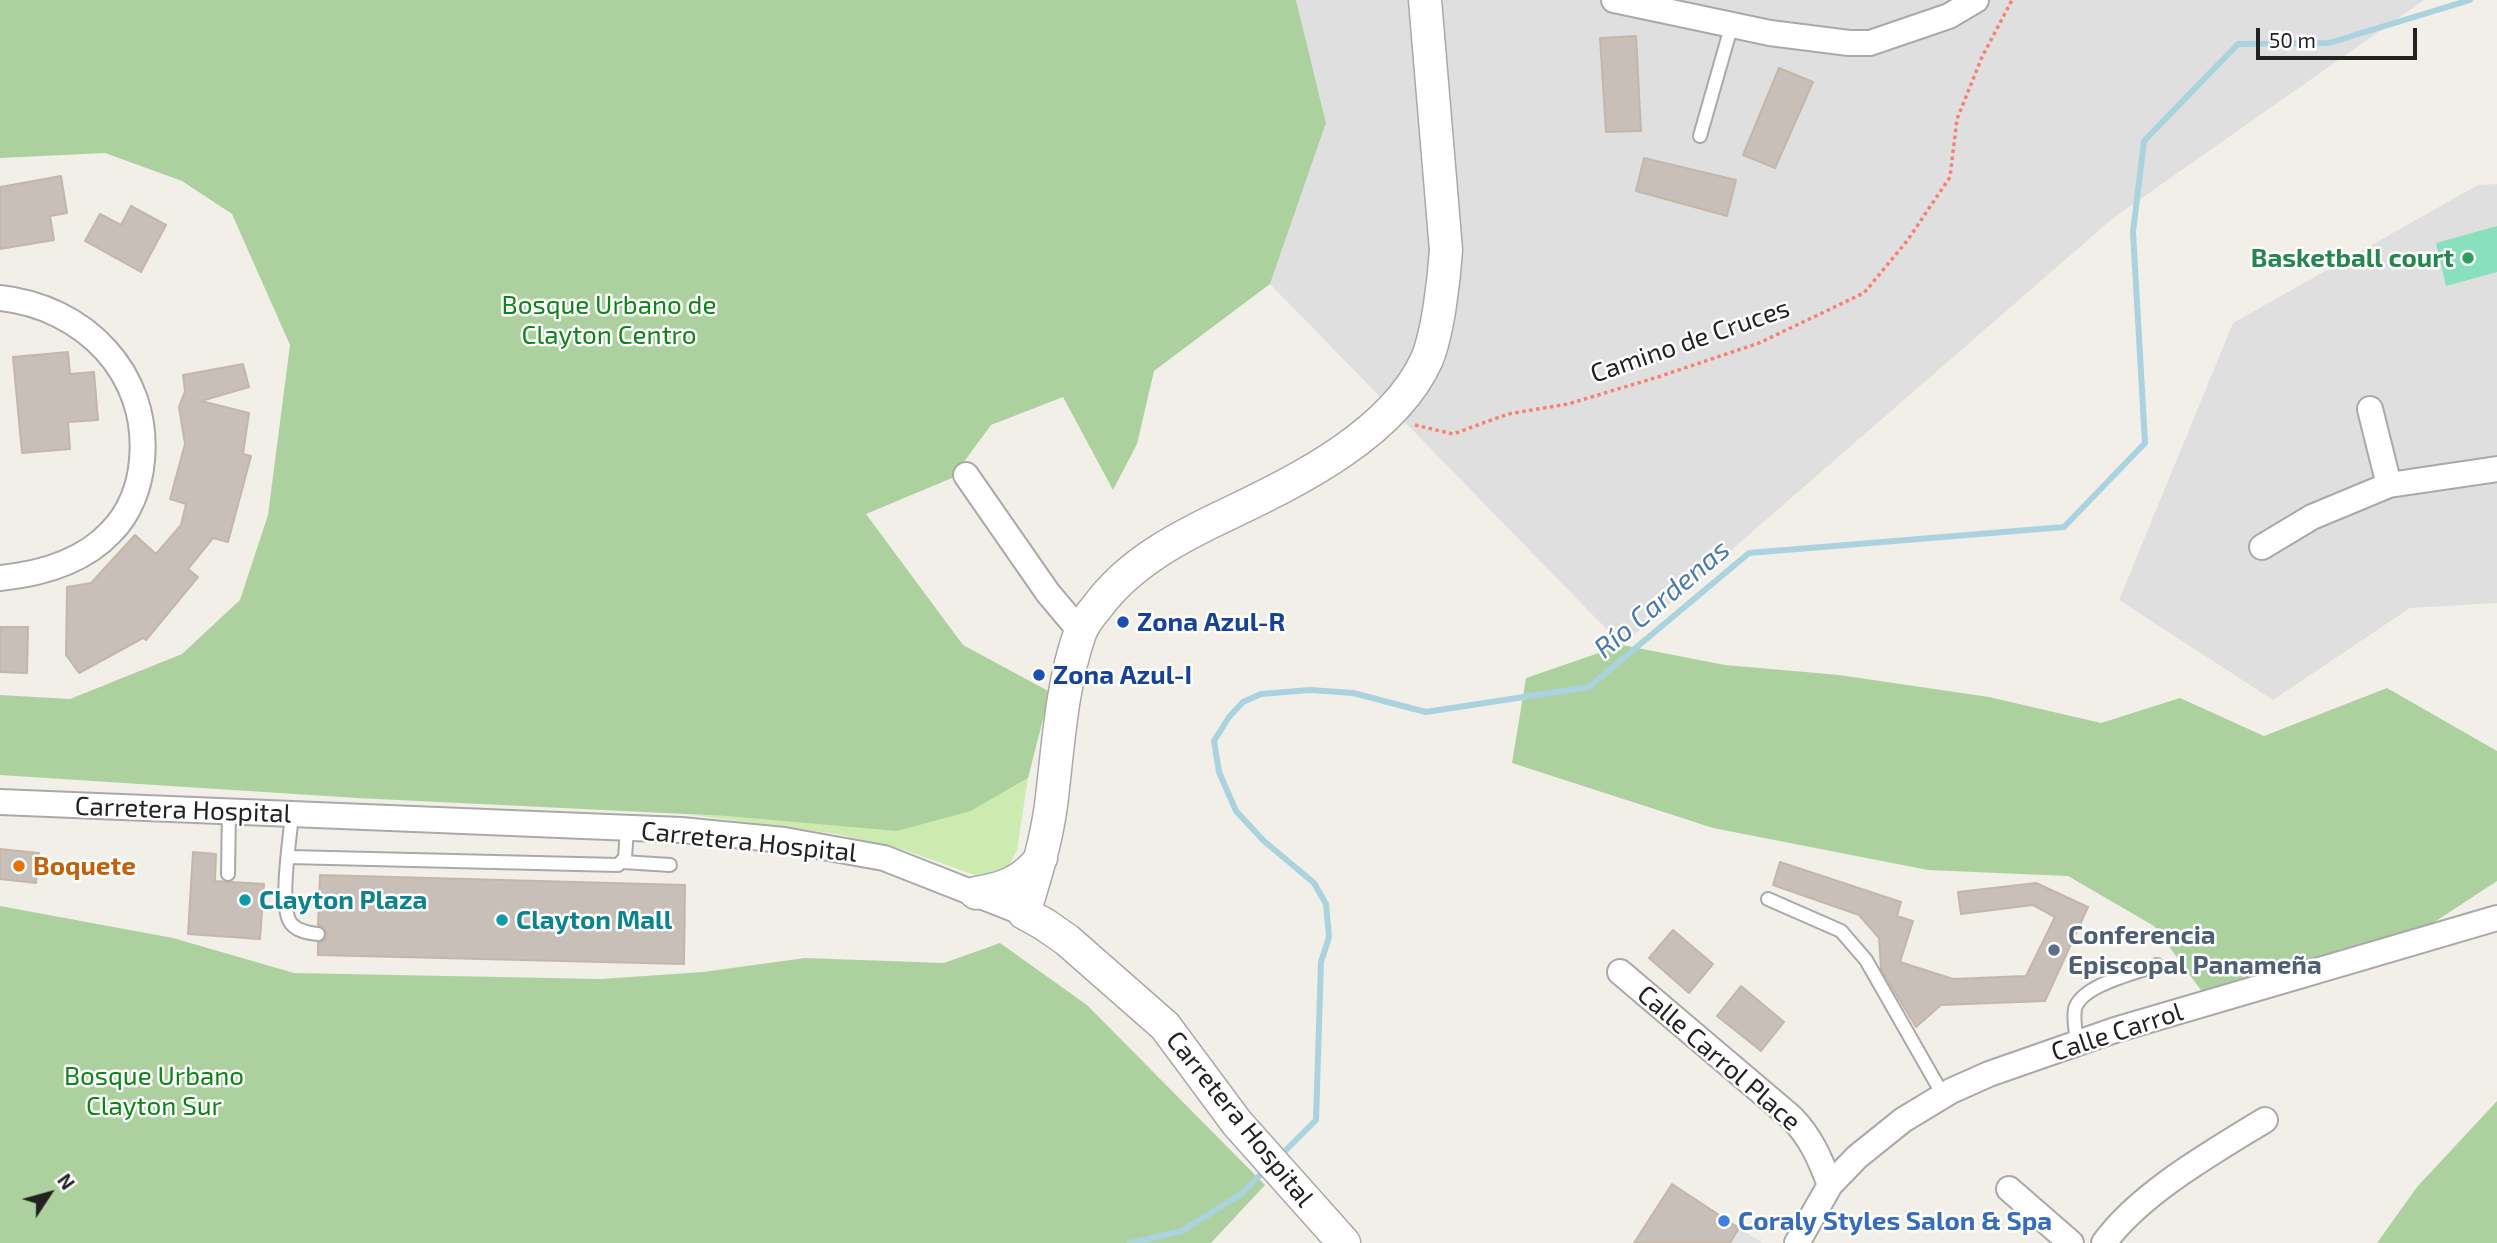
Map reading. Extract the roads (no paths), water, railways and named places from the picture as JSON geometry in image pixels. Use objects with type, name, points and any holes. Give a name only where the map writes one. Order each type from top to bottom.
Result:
[{"type":"street","points":[[1024,913],[1042,857],[1051,807],[1058,738],[1080,631],[1112,588],[1131,571],[1187,533],[1315,469],[1364,433],[1399,400],[1413,383],[1427,358],[1444,281],[1446,250],[1425,0]]},
{"type":"street","points":[[1614,0],[1792,36],[1849,43],[1870,43],[1949,16],[1976,0]]},
{"type":"street","points":[[0,298],[44,307],[84,330],[101,344],[128,380],[142,423],[144,446],[142,471],[136,493],[113,531],[94,548],[61,565],[0,578]]},
{"type":"street","points":[[2370,409],[2389,485]]},
{"type":"street","points":[[2262,547],[2312,517],[2389,485],[2497,469]]},
{"type":"street","points":[[966,475],[1048,593],[1080,631]]},
{"type":"street","name":"Carretera Hospital","points":[[0,802],[627,828],[737,835],[828,847],[884,858],[1024,913],[1067,940],[1165,1026],[1237,1124],[1338,1237]]},
{"type":"street","points":[[976,893],[1009,886],[1027,873],[1042,857]]},
{"type":"street","points":[[1042,857],[1046,899],[1054,921],[1067,940]]},
{"type":"street","name":"Calle Carrol","points":[[1797,1243],[1830,1185],[1881,1136],[1943,1096],[1989,1074],[2077,1043],[2497,918]]},
{"type":"street","name":"Calle Carrol Place","points":[[1620,972],[1805,1131],[1815,1147],[1830,1185]]},
{"type":"street","points":[[2104,1243],[2153,1195],[2209,1154],[2265,1120]]},
{"type":"street","points":[[2009,1189],[2071,1243]]},
{"type":"lane","points":[[1700,136],[1732,24]]},
{"type":"lane","points":[[228,874],[229,811]]},
{"type":"lane","points":[[292,814],[286,903],[289,921],[303,932],[318,934]]},
{"type":"lane","points":[[623,862],[627,828]]},
{"type":"lane","points":[[289,857],[670,865]]},
{"type":"lane","points":[[1768,899],[1841,931],[1854,943],[1943,1096]]},
{"type":"lane","points":[[2077,1043],[2075,1010],[2091,989],[2157,965]]},
{"type":"waterway","name":"Río Cardenas","points":[[1280,1156],[1316,1120],[1321,962],[1329,937],[1326,904],[1314,883],[1264,841],[1236,811],[1219,772],[1214,741],[1229,717],[1243,702],[1261,694],[1310,690],[1353,693],[1426,712],[1589,687],[1749,553],[2064,527],[2145,443],[2133,232],[2144,141],[2238,44],[2329,43],[2470,0]]},
{"type":"waterway","name":"Río Cardenas","points":[[1130,1243],[1182,1231],[1241,1194],[1267,1168]]},
{"type":"place","name":"Basketball court","points":[[2468,258]]},
{"type":"place","name":"Zona Azul-R","points":[[1123,622]]},
{"type":"place","name":"Zona Azul-I","points":[[1039,675]]},
{"type":"place","name":"Boquete","points":[[19,866]]},
{"type":"place","name":"Clayton Plaza","points":[[245,900]]},
{"type":"place","name":"Clayton Mall","points":[[502,920]]},
{"type":"place","name":"Conferencia Episcopal Panameña","points":[[2054,950]]},
{"type":"place","name":"Coraly Styles Salon & Spa","points":[[1724,1221]]},
{"type":"park label","name":"Bosque Urbano de Clayton Centro","points":[[609,320]]},
{"type":"park label","name":"Bosque Urbano Clayton Sur","points":[[154,1091]]}]
